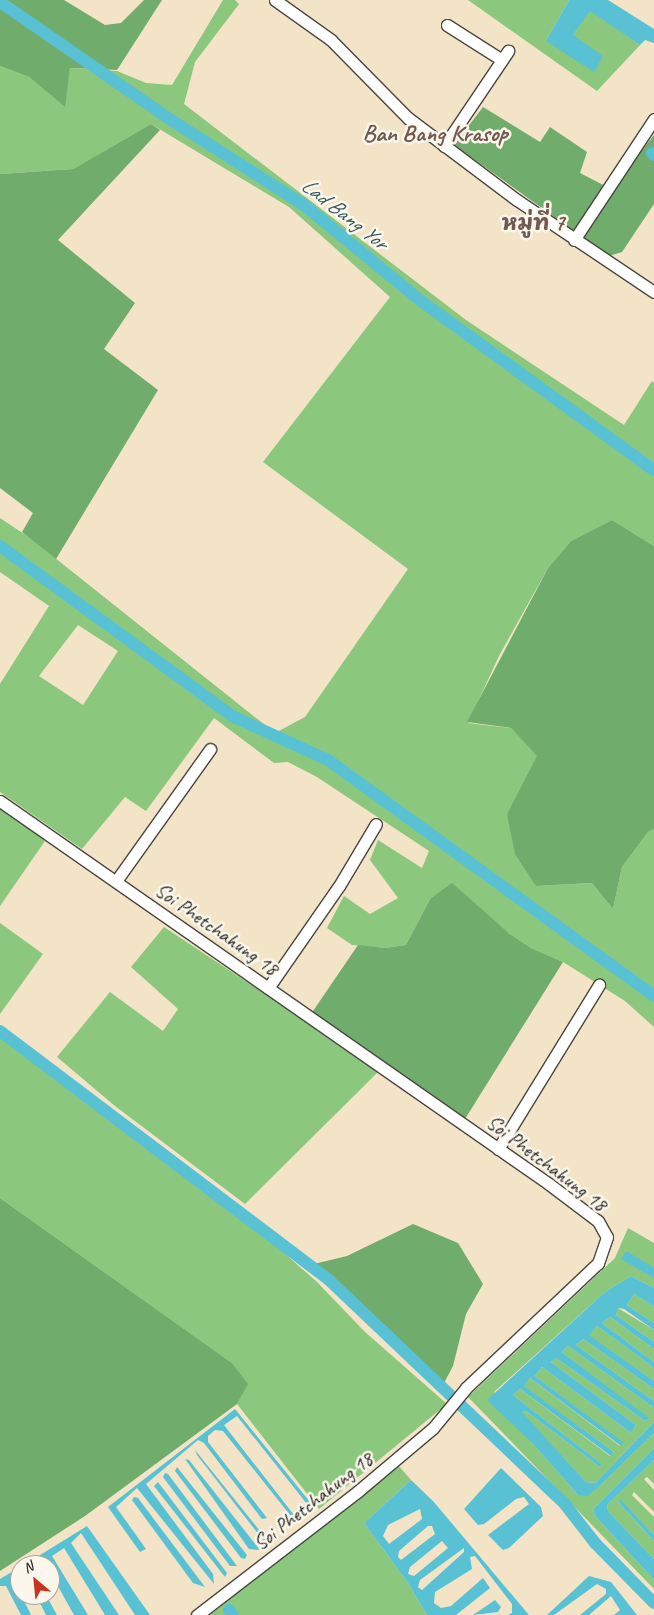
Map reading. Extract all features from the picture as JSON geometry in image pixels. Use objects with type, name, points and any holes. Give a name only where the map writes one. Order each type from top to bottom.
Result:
[{"type":"street","points":[[275,0],[331,40],[390,102],[444,146],[574,240],[654,292]]},
{"type":"street","points":[[444,146],[505,56],[447,25]]},
{"type":"street","points":[[574,240],[654,118]]},
{"type":"street","points":[[116,882],[210,749]]},
{"type":"street","name":"Soi Phetchahung 18","points":[[0,800],[498,1149],[598,1221],[607,1237],[598,1263],[466,1388],[433,1428],[357,1492],[197,1615]]},
{"type":"street","points":[[268,988],[339,886],[376,824]]},
{"type":"street","points":[[498,1149],[599,985]]},
{"type":"green space","points":[[0,0],[64,0],[105,25],[121,23],[144,0],[162,0],[117,70],[70,68],[65,107],[29,77],[0,66]]},
{"type":"green space","points":[[223,0],[235,0],[239,4],[195,62],[184,104],[466,320],[624,425],[652,381],[654,383],[654,546],[612,520],[571,541],[548,568],[499,656],[468,723],[511,728],[538,756],[507,814],[536,886],[592,883],[613,909],[622,867],[648,832],[654,829],[654,1027],[625,1001],[563,962],[531,948],[510,934],[452,884],[430,899],[406,945],[385,948],[352,945],[327,928],[344,896],[370,914],[398,898],[370,860],[378,840],[422,868],[429,851],[317,777],[288,762],[274,763],[214,718],[146,811],[125,797],[82,849],[0,792],[0,684],[49,606],[0,572],[0,518],[30,538],[275,733],[305,717],[408,569],[263,462],[390,297],[289,207],[151,124],[73,169],[0,174],[0,66],[29,77],[64,106],[70,68],[117,71],[146,83],[172,85]],"holes":[[[78,625],[118,651],[83,705],[39,676]]]},
{"type":"green space","points":[[468,0],[569,0],[546,41],[573,35],[590,10],[640,45],[597,91]]},
{"type":"green space","points":[[483,107],[540,142],[550,127],[587,152],[580,173],[611,189],[654,135],[654,204],[622,252],[609,256],[454,145]]},
{"type":"green space","points":[[151,124],[160,130],[58,240],[135,303],[104,349],[158,390],[56,559],[22,532],[33,513],[0,488],[0,174],[73,169]]},
{"type":"green space","points":[[612,520],[654,546],[654,829],[648,832],[622,867],[613,909],[592,883],[536,886],[515,854],[507,814],[537,756],[511,728],[467,722],[548,568],[571,541]]},
{"type":"green space","points":[[0,805],[45,841],[0,906]]},
{"type":"green space","points":[[452,883],[510,934],[531,948],[563,962],[465,1119],[311,1014],[358,945],[385,948],[406,945],[430,899]]},
{"type":"green space","points":[[0,923],[43,954],[0,1014]]},
{"type":"green space","points":[[164,927],[380,1070],[245,1204],[115,1106],[57,1057],[110,992],[163,1031],[178,1009],[131,967]]},
{"type":"green space","points":[[0,1037],[232,1207],[317,1282],[365,1332],[447,1404],[319,1509],[237,1404],[247,1384],[232,1363],[0,1198]]},
{"type":"green space","points":[[0,1198],[232,1363],[248,1384],[237,1404],[85,1516],[25,1555],[10,1555],[10,1565],[0,1571]]},
{"type":"green space","points":[[413,1224],[458,1243],[483,1284],[466,1314],[453,1366],[444,1383],[314,1264],[347,1256]]},
{"type":"green space","points":[[628,1228],[654,1243],[654,1288],[631,1276],[605,1292],[494,1392],[532,1443],[578,1495],[601,1485],[654,1433],[654,1448],[593,1509],[595,1516],[654,1580],[654,1589],[468,1397],[615,1258]]},
{"type":"green space","points":[[634,1294],[654,1307],[654,1323],[627,1305]]},
{"type":"green space","points":[[618,1308],[654,1330],[654,1342],[616,1315]]},
{"type":"green space","points":[[610,1317],[654,1349],[654,1362],[602,1323]]},
{"type":"green space","points":[[597,1326],[654,1368],[654,1381],[588,1335]]},
{"type":"green space","points":[[583,1339],[654,1389],[654,1401],[576,1345]]},
{"type":"green space","points":[[568,1346],[654,1408],[654,1422],[595,1483],[586,1482],[521,1412],[526,1411],[600,1467],[602,1464],[513,1395],[520,1389],[610,1456],[614,1452],[523,1386],[530,1378],[620,1446],[622,1442],[535,1376],[542,1367],[631,1433],[636,1425],[551,1362],[556,1358],[645,1421],[648,1418],[562,1352]]},
{"type":"green space","points":[[654,1460],[654,1484],[647,1477],[644,1479],[654,1490],[654,1512],[634,1492],[632,1495],[654,1517],[654,1535],[621,1501],[618,1502],[654,1541],[654,1559],[608,1511],[607,1505]]},
{"type":"green space","points":[[398,1465],[411,1480],[364,1523],[408,1583],[427,1615],[210,1615]]},
{"type":"water","points":[[569,0],[608,0],[654,29],[654,43],[645,40],[640,45],[590,11],[573,35],[603,56],[594,72],[546,41]]},
{"type":"water","points":[[626,1251],[654,1268],[654,1278],[621,1259]]},
{"type":"water","points":[[631,1276],[654,1288],[654,1307],[634,1294],[627,1305],[654,1323],[654,1330],[624,1309],[618,1308],[616,1315],[654,1342],[654,1349],[610,1317],[602,1323],[654,1362],[654,1368],[597,1326],[589,1335],[654,1381],[654,1389],[583,1339],[576,1345],[654,1401],[654,1408],[568,1346],[562,1352],[649,1418],[645,1421],[556,1358],[551,1362],[636,1425],[631,1433],[542,1367],[535,1376],[623,1442],[621,1446],[530,1378],[524,1386],[614,1452],[611,1456],[520,1389],[513,1395],[602,1464],[600,1467],[526,1411],[522,1412],[586,1482],[595,1483],[654,1422],[654,1433],[601,1485],[587,1496],[578,1495],[532,1443],[487,1400],[605,1292]]},
{"type":"water","points":[[235,1409],[314,1507],[311,1509],[237,1416],[224,1425],[294,1515],[290,1515],[223,1431],[215,1430],[208,1436],[208,1442],[267,1518],[262,1519],[204,1443],[198,1440],[146,1484],[213,1574],[214,1584],[137,1488],[116,1507],[146,1549],[140,1552],[108,1507]]},
{"type":"water","points":[[654,1448],[654,1460],[607,1505],[608,1511],[654,1559],[654,1580],[595,1516],[593,1509]]},
{"type":"water","points":[[195,1450],[268,1541],[266,1544],[197,1455]]},
{"type":"water","points":[[185,1459],[189,1460],[260,1550],[249,1549]]},
{"type":"water","points":[[177,1467],[247,1555],[245,1559],[241,1558],[175,1471]]},
{"type":"water","points":[[501,1468],[541,1507],[543,1516],[509,1548],[503,1550],[488,1535],[529,1504],[524,1497],[516,1499],[484,1524],[478,1525],[464,1509]]},
{"type":"water","points":[[165,1473],[168,1474],[237,1566],[230,1566],[163,1477]]},
{"type":"water","points":[[411,1480],[433,1501],[529,1615],[508,1615],[512,1613],[512,1604],[475,1556],[470,1557],[472,1569],[435,1592],[434,1603],[441,1608],[451,1606],[483,1578],[490,1588],[456,1615],[427,1615],[408,1583],[364,1523]],"holes":[[[420,1509],[422,1519],[389,1544],[383,1536],[388,1525]],[[428,1526],[432,1526],[435,1534],[401,1560],[398,1557],[399,1551]],[[442,1541],[448,1548],[414,1576],[408,1574],[410,1567]],[[464,1548],[464,1552],[422,1590],[418,1587],[420,1580]]]},
{"type":"water","points":[[158,1482],[227,1573],[225,1577],[154,1486]]},
{"type":"water","points":[[134,1497],[138,1498],[205,1587],[193,1583],[132,1500]]},
{"type":"water","points":[[621,1500],[654,1535],[654,1541],[618,1502]]},
{"type":"water","points":[[87,1526],[150,1615],[135,1615],[81,1533],[71,1543],[119,1615],[105,1615],[64,1548],[54,1555],[40,1555]]},
{"type":"water","points":[[60,1569],[88,1615],[74,1615],[60,1590]]},
{"type":"water","points":[[10,1573],[10,1594],[6,1586],[0,1586],[0,1579]]},
{"type":"water","points":[[589,1576],[611,1582],[637,1615],[614,1615],[620,1610],[611,1596],[589,1615],[580,1615],[606,1594],[606,1589],[597,1584],[554,1615],[547,1615]]},
{"type":"water","points":[[495,1600],[501,1607],[498,1612],[473,1615]]},
{"type":"water","points":[[16,1605],[26,1605],[31,1615],[21,1615]]},
{"type":"water","points":[[41,1605],[52,1605],[57,1615],[46,1615]]},
{"type":"waterway","name":"Lad Bang Yor","points":[[0,2],[171,120],[304,205],[421,301],[654,470]]},
{"type":"waterway","points":[[0,546],[232,716],[328,760],[654,996]]},
{"type":"waterway","points":[[0,1031],[330,1281],[564,1503],[595,1543],[654,1603]]},
{"type":"waterway","points":[[229,1610],[233,1615]]},
{"type":"district","name":"Ban Bang Krasop","points":[[435,134]]},
{"type":"district","name":"หมู่ที่ 7","points":[[533,224]]}]
